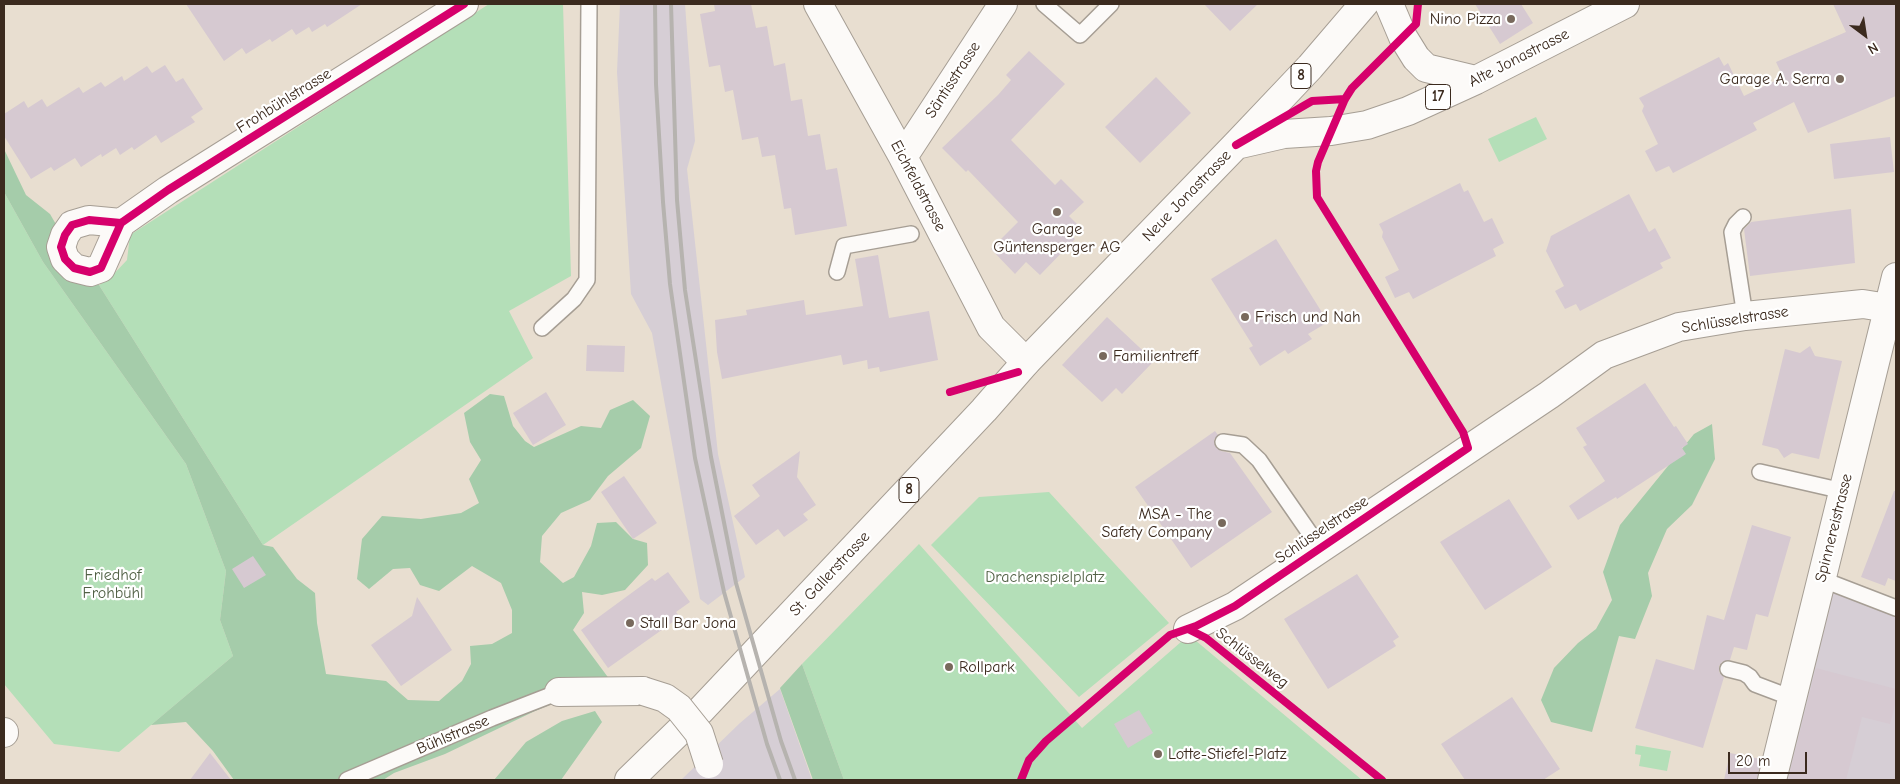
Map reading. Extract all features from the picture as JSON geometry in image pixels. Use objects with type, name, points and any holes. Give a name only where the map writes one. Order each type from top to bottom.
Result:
[{"type":"street","name":"Frohbühlstrasse","points":[[121,223],[168,190],[464,4]]},
{"type":"street","name":"Eichfeldstrasse","points":[[818,4],[903,157],[991,327],[1026,362]]},
{"type":"street","name":"Säntisstrasse","points":[[903,157],[1003,4]]},
{"type":"street","name":"Neue Jonastrasse","points":[[1026,362],[1236,145],[1364,4]]},
{"type":"street","points":[[1389,4],[1407,43],[1426,68],[1476,80]]},
{"type":"street","name":"Alte Jonastrasse","points":[[1236,145],[1284,134],[1331,131],[1368,124],[1408,111],[1476,80],[1625,4]]},
{"type":"street","name":"Spinnereistrasse","points":[[1772,780],[1896,276]]},
{"type":"street","name":"Schlüsselstrasse","points":[[1188,629],[1235,606],[1565,384],[1604,355],[1679,327],[1745,316],[1863,304],[1888,308]]},
{"type":"street","name":"St. Gallerstrasse","points":[[629,780],[702,710],[984,410],[1026,362]]},
{"type":"street","points":[[559,692],[643,691],[665,698],[679,708],[699,733],[708,772]]},
{"type":"lane","points":[[542,328],[574,299],[587,280],[589,4]]},
{"type":"lane","points":[[1044,4],[1080,36],[1111,4]]},
{"type":"lane","points":[[1743,217],[1736,224],[1732,232],[1745,316]]},
{"type":"lane","points":[[838,272],[844,246],[911,234]]},
{"type":"lane","points":[[1223,442],[1243,445],[1259,460],[1320,548]]},
{"type":"lane","points":[[1760,472],[1843,491]]},
{"type":"lane","points":[[1822,579],[1896,608]]},
{"type":"lane","points":[[1728,669],[1744,673],[1755,684],[1792,698]]},
{"type":"lane","name":"Bühlstrasse","points":[[347,780],[483,721],[559,692]]},
{"type":"shaded area","points":[[620,4],[685,4],[695,141],[687,169],[718,454],[745,577],[708,605],[700,599],[652,333],[631,294],[617,72]]},
{"type":"shaded area","points":[[1821,579],[1896,599],[1896,780],[1772,780]]},
{"type":"shaded area","points":[[780,689],[812,780],[681,780],[740,723]]},
{"type":"green space","points":[[489,4],[563,4],[571,276],[509,311],[533,358],[263,545],[99,285],[110,278],[127,260],[130,235]]},
{"type":"green space","points":[[1536,117],[1547,139],[1499,162],[1488,139]]},
{"type":"green space","points":[[4,149],[26,195],[50,214],[61,233],[71,275],[99,285],[263,545],[273,547],[297,579],[315,593],[317,623],[326,674],[386,681],[408,700],[439,701],[462,681],[471,664],[470,646],[492,644],[512,633],[512,610],[501,583],[472,566],[439,591],[420,585],[410,568],[393,569],[369,589],[357,579],[362,539],[382,516],[421,519],[461,513],[479,503],[469,479],[481,460],[470,442],[464,413],[490,394],[504,396],[513,426],[525,441],[534,447],[581,426],[601,428],[610,410],[633,400],[650,416],[641,448],[608,476],[590,500],[561,513],[542,536],[540,562],[563,583],[574,577],[591,546],[597,523],[616,522],[633,539],[647,543],[648,565],[625,590],[602,595],[582,592],[584,613],[573,630],[610,680],[535,711],[445,754],[394,773],[383,780],[234,780],[213,751],[186,722],[151,725],[233,656],[220,620],[226,571],[186,464],[43,262],[4,192]]},
{"type":"green space","name":"Friedhof Frohbühl","points":[[4,192],[43,262],[186,464],[226,571],[220,620],[233,656],[119,752],[54,744],[4,684]]},
{"type":"green space","points":[[1712,424],[1715,459],[1692,505],[1667,529],[1648,573],[1652,596],[1635,639],[1619,636],[1592,732],[1551,722],[1541,700],[1554,668],[1578,643],[1596,629],[1612,600],[1603,572],[1620,525],[1694,434]]},
{"type":"green space","name":"Drachenspielplatz","points":[[1049,492],[1169,623],[1079,697],[931,545],[979,497]]},
{"type":"green space","points":[[919,544],[1082,728],[1189,635],[1362,780],[844,780],[802,664]]},
{"type":"green space","points":[[802,664],[844,780],[813,780],[780,688]]},
{"type":"green space","points":[[595,711],[602,722],[561,780],[494,780],[526,742],[562,721]]},
{"type":"green space","points":[[1636,745],[1671,751],[1667,771],[1639,766],[1641,755],[1635,754]]},
{"type":"building","points":[[186,4],[362,4],[327,27],[325,24],[312,32],[309,27],[296,35],[292,29],[272,42],[270,39],[246,54],[242,48],[224,61]]},
{"type":"building","points":[[714,4],[751,4],[756,28],[767,26],[774,66],[785,63],[791,101],[802,99],[808,136],[820,134],[826,170],[837,168],[847,226],[795,235],[791,208],[784,209],[775,155],[762,157],[758,137],[742,140],[733,90],[725,92],[720,65],[709,67],[700,14],[715,11]]},
{"type":"building","points":[[1204,4],[1258,4],[1230,31]]},
{"type":"building","points":[[1475,4],[1521,4],[1533,23],[1500,44]]},
{"type":"building","points":[[1833,4],[1896,4],[1896,96],[1808,133],[1794,102],[1753,123],[1757,130],[1673,173],[1669,166],[1656,172],[1645,151],[1658,144],[1642,111],[1644,106],[1639,98],[1719,57],[1724,66],[1728,63],[1744,96],[1783,77],[1776,62],[1846,32]]},
{"type":"building","points":[[1029,51],[1065,84],[1011,140],[1055,185],[1061,179],[1084,202],[1069,216],[1077,224],[1068,232],[1075,239],[1040,275],[1026,262],[1015,274],[991,249],[1018,222],[968,170],[966,172],[942,148],[998,95],[1011,80],[1006,75]]},
{"type":"building","points":[[165,65],[176,82],[183,78],[203,109],[191,117],[195,122],[161,143],[156,135],[134,150],[132,147],[120,155],[116,148],[102,157],[101,154],[81,167],[75,158],[54,171],[51,167],[31,179],[4,136],[4,114],[24,101],[28,108],[42,99],[47,107],[79,87],[83,93],[101,82],[105,87],[122,76],[124,81],[147,66],[152,73]]},
{"type":"building","points":[[1156,77],[1191,113],[1140,163],[1105,127]]},
{"type":"building","points":[[1890,137],[1894,172],[1834,179],[1830,144]]},
{"type":"building","points":[[1460,183],[1464,192],[1468,190],[1484,222],[1492,218],[1504,243],[1493,249],[1496,256],[1413,299],[1409,292],[1395,298],[1385,277],[1399,270],[1382,237],[1383,232],[1379,224]]},
{"type":"building","points":[[1629,194],[1649,232],[1655,228],[1671,258],[1660,263],[1663,268],[1580,311],[1576,304],[1565,309],[1555,291],[1564,286],[1546,251],[1551,236]]},
{"type":"building","points":[[1851,209],[1855,263],[1750,276],[1744,229],[1751,222]]},
{"type":"building","points":[[1276,239],[1328,322],[1308,334],[1312,339],[1288,354],[1285,350],[1260,366],[1249,348],[1253,346],[1211,279]]},
{"type":"building","points":[[878,255],[889,318],[929,311],[938,360],[880,372],[879,367],[868,369],[867,360],[843,365],[841,355],[722,379],[717,352],[715,320],[747,315],[746,310],[804,300],[806,315],[863,306],[855,259]]},
{"type":"building","points":[[1107,317],[1154,361],[1122,394],[1116,388],[1102,402],[1062,365]]},
{"type":"building","points":[[587,345],[625,346],[624,372],[586,371]]},
{"type":"building","points":[[1810,346],[1815,356],[1842,361],[1819,459],[1792,453],[1784,458],[1778,449],[1762,445],[1785,349],[1800,353]]},
{"type":"building","points":[[1645,383],[1674,427],[1676,426],[1688,444],[1682,448],[1686,454],[1617,499],[1616,497],[1578,520],[1569,506],[1605,481],[1583,447],[1587,445],[1576,428]]},
{"type":"building","points":[[546,392],[566,425],[533,445],[513,413]]},
{"type":"building","points":[[1215,431],[1218,435],[1214,440],[1215,446],[1221,451],[1230,453],[1272,512],[1191,568],[1135,487]]},
{"type":"building","points":[[800,451],[797,477],[816,505],[803,514],[808,520],[784,537],[778,529],[756,545],[734,516],[760,496],[752,485]]},
{"type":"building","points":[[624,476],[657,523],[633,539],[601,492]]},
{"type":"building","points":[[1894,491],[1896,491],[1896,581],[1888,578],[1885,586],[1861,577]]},
{"type":"building","points":[[1509,499],[1552,567],[1485,610],[1440,542]]},
{"type":"building","points":[[1752,525],[1791,537],[1768,617],[1756,614],[1747,650],[1734,647],[1730,660],[1722,662],[1719,666],[1719,672],[1724,677],[1703,748],[1635,728],[1656,659],[1694,670],[1707,615],[1724,620]]},
{"type":"building","points":[[253,556],[266,575],[244,588],[232,569]]},
{"type":"building","name":"Stall Bar Jona","points":[[668,572],[690,602],[676,612],[680,617],[608,668],[581,630],[652,578],[655,581]]},
{"type":"building","points":[[1357,574],[1399,637],[1393,641],[1396,646],[1328,689],[1284,619]]},
{"type":"building","points":[[417,597],[452,650],[401,686],[371,645],[412,616]]},
{"type":"building","points":[[1816,668],[1896,689],[1896,701],[1890,724],[1862,717],[1846,780],[1788,780]]},
{"type":"building","points":[[1512,697],[1560,769],[1543,780],[1465,780],[1441,744]]},
{"type":"building","points":[[1139,710],[1153,733],[1128,748],[1114,724]]},
{"type":"building","points":[[210,753],[231,780],[190,780]]},
{"type":"building","points":[[1730,753],[1761,759],[1757,780],[1724,780]]},
{"type":"railway","points":[[655,4],[656,84],[670,284],[695,458],[724,592],[767,744],[780,780]]},
{"type":"railway","points":[[671,4],[677,200],[685,290],[711,457],[736,583],[781,741],[795,780]]},
{"type":"cycle path","points":[[121,223],[89,220],[72,225],[65,235],[61,247],[65,259],[74,268],[90,272],[101,268],[121,223],[168,190],[464,4]]},
{"type":"cycle path","points":[[1021,780],[1029,760],[1046,741],[1170,635],[1196,626],[1235,606],[1468,448],[1463,432],[1317,197],[1316,171],[1318,162],[1345,99],[1352,88],[1416,24],[1418,4]]},
{"type":"cycle path","points":[[1236,145],[1312,101],[1345,99]]},
{"type":"cycle path","points":[[950,392],[1018,372]]},
{"type":"cycle path","name":"Schlüsselweg","points":[[1188,629],[1206,638],[1382,780]]},
{"type":"place","name":"Nino Pizza","points":[[1511,19]]},
{"type":"place","name":"Garage A. Serra","points":[[1840,79]]},
{"type":"place","name":"Garage Güntensperger AG","points":[[1057,212]]},
{"type":"place","name":"Frisch und Nah","points":[[1245,317]]},
{"type":"place","name":"Familientreff","points":[[1103,356]]},
{"type":"place","name":"MSA - The Safety Company","points":[[1222,523]]},
{"type":"place","name":"Stall Bar Jona","points":[[630,623]]},
{"type":"place","name":"Rollpark","points":[[949,667]]},
{"type":"place","name":"Lotte-Stiefel-Platz","points":[[1158,754]]}]
